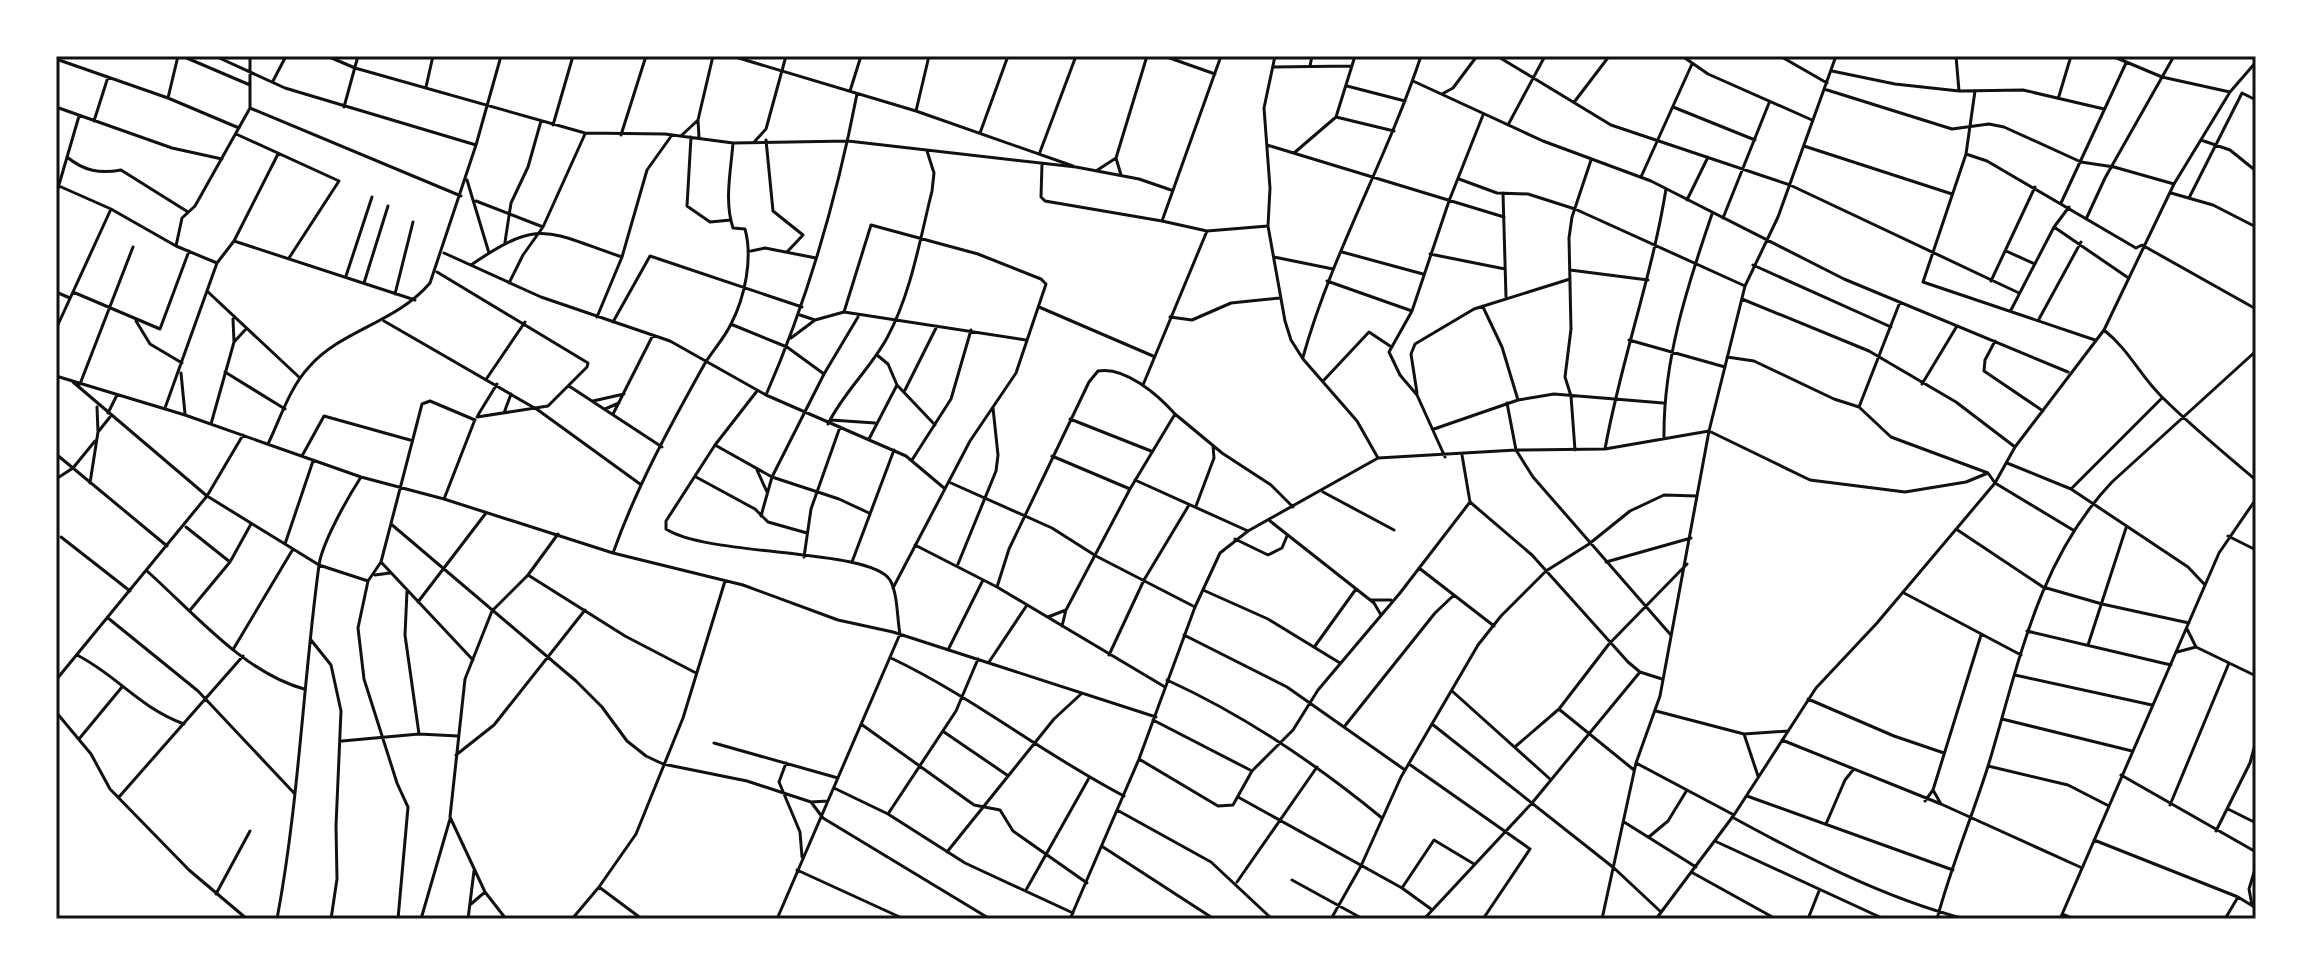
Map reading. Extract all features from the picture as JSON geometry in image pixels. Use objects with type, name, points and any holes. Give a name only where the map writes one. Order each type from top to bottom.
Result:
[{"type":"street","points":[[168,98],[180,56],[250,85]]},
{"type":"street","points":[[215,56],[272,82],[344,107],[476,145]]},
{"type":"street","points":[[176,246],[182,218],[222,159],[250,108],[250,56]]},
{"type":"street","points":[[272,82],[286,56]]},
{"type":"street","points":[[327,56],[355,68],[585,133],[672,135],[733,143],[848,141],[1076,167],[1171,190]]},
{"type":"street","points":[[344,107],[358,56]]},
{"type":"street","points":[[426,89],[433,56]]},
{"type":"street","points":[[268,444],[300,378],[328,350],[384,321],[415,300],[436,271],[501,56]]},
{"type":"street","points":[[553,125],[573,56]]},
{"type":"street","points":[[621,135],[646,56]]},
{"type":"street","points":[[699,139],[698,120],[713,56]]},
{"type":"street","points":[[732,56],[916,111],[1076,167]]},
{"type":"street","points":[[786,56],[766,129],[773,211],[803,235],[787,252]]},
{"type":"street","points":[[850,91],[861,56]]},
{"type":"street","points":[[916,111],[929,56]]},
{"type":"street","points":[[980,133],[1008,56]]},
{"type":"street","points":[[1040,152],[1076,56]]},
{"type":"street","points":[[1121,176],[1116,158],[1147,56]]},
{"type":"street","points":[[1164,56],[1215,74]]},
{"type":"street","points":[[1162,221],[1221,56]]},
{"type":"street","points":[[1275,56],[1264,108],[1268,226],[1280,298],[1291,340],[1303,359],[1357,421],[1378,458]]},
{"type":"street","points":[[1310,66],[1312,56]]},
{"type":"street","points":[[1292,154],[1336,117],[1355,56]]},
{"type":"street","points":[[1303,359],[1327,281],[1376,177],[1421,56]]},
{"type":"street","points":[[1442,94],[1453,88],[1477,56]]},
{"type":"street","points":[[1497,56],[1611,125],[1656,143],[1743,167],[1790,185],[2019,293]]},
{"type":"street","points":[[1508,125],[1545,56]]},
{"type":"street","points":[[1682,56],[1769,103],[1812,120]]},
{"type":"street","points":[[1780,56],[1827,83]]},
{"type":"street","points":[[1602,919],[1634,770],[1656,711],[1687,564],[1709,431],[1745,286],[1790,185],[1836,56]]},
{"type":"street","points":[[1956,56],[1959,91]]},
{"type":"street","points":[[2059,96],[2071,56]]},
{"type":"street","points":[[2112,56],[2162,77],[2230,92]]},
{"type":"street","points":[[2087,217],[2174,56]]},
{"type":"street","points":[[56,59],[168,98],[239,128]]},
{"type":"street","points":[[1575,101],[1607,59]]},
{"type":"street","points":[[1656,919],[1747,796],[1808,699],[1903,593],[1995,483],[2015,447],[2068,372],[2104,330],[2142,245],[2174,184],[2230,92],[2256,62]]},
{"type":"street","points":[[2061,203],[2126,63]]},
{"type":"street","points":[[1641,177],[1692,64]]},
{"type":"street","points":[[1273,67],[1352,66]]},
{"type":"street","points":[[1831,71],[1895,84],[1959,91],[2023,90],[2104,109]]},
{"type":"street","points":[[94,121],[108,77]]},
{"type":"street","points":[[1413,81],[1483,115],[1591,160],[1641,177],[1832,274],[2068,372]]},
{"type":"street","points":[[1347,86],[1405,101]]},
{"type":"street","points":[[1451,99],[1453,88]]},
{"type":"street","points":[[1824,89],[1952,129],[1972,125],[2004,127],[2081,162],[2114,167],[2174,184]]},
{"type":"street","points":[[1975,91],[1966,154],[1923,279],[1925,283],[2095,340]]},
{"type":"street","points":[[766,395],[802,307],[848,141],[857,93]]},
{"type":"street","points":[[2189,198],[2242,93],[2256,100]]},
{"type":"street","points":[[1723,219],[1769,103]]},
{"type":"street","points":[[56,107],[172,148],[222,159]]},
{"type":"street","points":[[1672,107],[1755,140]]},
{"type":"street","points":[[250,108],[461,196]]},
{"type":"street","points":[[1445,457],[1417,395],[1391,358],[1390,346],[1412,311],[1457,178],[1483,115]]},
{"type":"street","points":[[56,192],[79,116]]},
{"type":"street","points":[[1336,117],[1394,131]]},
{"type":"street","points":[[681,136],[698,120]]},
{"type":"street","points":[[505,242],[509,212],[528,167],[541,121]]},
{"type":"street","points":[[755,141],[766,129]]},
{"type":"street","points":[[509,283],[523,255],[542,229],[585,133]]},
{"type":"street","points":[[236,134],[339,181],[289,258]]},
{"type":"street","points":[[597,317],[622,257],[647,170],[672,135]]},
{"type":"street","points":[[691,137],[687,206],[710,222],[722,224],[731,220]]},
{"type":"street","points":[[2200,140],[2215,143],[2256,171]]},
{"type":"street","points":[[613,553],[640,484],[706,361],[731,324],[743,286],[751,251],[745,229],[733,228],[731,220],[729,180],[733,143]]},
{"type":"street","points":[[1267,145],[1504,217]]},
{"type":"street","points":[[1804,146],[1952,194]]},
{"type":"street","points":[[829,422],[877,355],[895,322],[934,181],[926,150]]},
{"type":"street","points":[[1268,160],[1279,151]]},
{"type":"street","points":[[165,408],[217,263],[234,241],[278,154]]},
{"type":"street","points":[[1966,154],[1987,161],[2035,187],[2136,248],[2142,245]]},
{"type":"street","points":[[67,157],[77,165],[103,174],[121,170],[188,212]]},
{"type":"street","points":[[1687,201],[1708,157]]},
{"type":"street","points":[[1096,171],[1116,158]]},
{"type":"street","points":[[1575,450],[1571,396],[1565,377],[1571,329],[1569,238],[1591,160]]},
{"type":"street","points":[[1042,164],[1041,197],[1045,201],[1207,231],[1268,226]]},
{"type":"street","points":[[466,178],[489,253]]},
{"type":"street","points":[[1457,178],[1503,193],[1528,194],[1575,209],[1745,286]]},
{"type":"street","points":[[59,186],[111,209],[176,246],[217,263]]},
{"type":"street","points":[[1991,281],[2035,187]]},
{"type":"street","points":[[1605,449],[1629,340],[1657,248],[1666,189]]},
{"type":"street","points":[[2170,192],[2223,209],[2256,227]]},
{"type":"street","points":[[1503,193],[1506,297]]},
{"type":"street","points":[[346,276],[372,197]]},
{"type":"street","points":[[475,200],[509,212],[542,229],[622,257]]},
{"type":"street","points":[[364,283],[388,206]]},
{"type":"street","points":[[2011,310],[2054,227],[2069,207]]},
{"type":"street","points":[[56,329],[111,209]]},
{"type":"street","points":[[1664,438],[1663,403],[1671,353],[1712,214]]},
{"type":"street","points":[[395,294],[413,222]]},
{"type":"street","points":[[844,312],[871,225],[921,237],[1041,279],[1046,284],[1016,373],[970,441],[951,483],[944,488],[893,588]]},
{"type":"street","points":[[2054,227],[2081,242],[2128,277]]},
{"type":"street","points":[[471,265],[505,242],[542,229]]},
{"type":"street","points":[[1143,385],[1207,231]]},
{"type":"street","points":[[234,241],[415,300]]},
{"type":"street","points":[[2039,319],[2081,242]]},
{"type":"street","points":[[2142,245],[2256,309]]},
{"type":"street","points":[[80,384],[133,247]]},
{"type":"street","points":[[751,251],[765,248],[816,258]]},
{"type":"street","points":[[73,292],[160,329],[189,251]]},
{"type":"street","points":[[2006,251],[2035,264]]},
{"type":"street","points":[[1342,252],[1423,274]]},
{"type":"street","points":[[443,253],[597,317],[653,334],[757,391],[894,450],[912,460],[944,488]]},
{"type":"street","points":[[1430,254],[1505,269]]},
{"type":"street","points":[[613,322],[650,256],[802,307]]},
{"type":"street","points":[[1273,257],[1333,269]]},
{"type":"street","points":[[1753,265],[1891,327]]},
{"type":"street","points":[[1570,270],[1648,280]]},
{"type":"street","points":[[398,919],[408,807],[364,679],[358,628],[368,581],[381,562],[412,441],[426,402],[476,419],[538,410],[553,403],[588,363],[525,322],[436,271]]},
{"type":"street","points":[[1417,395],[1411,354],[1413,346],[1506,297],[1570,279]]},
{"type":"street","points":[[1327,281],[1412,311]]},
{"type":"street","points":[[207,291],[233,319],[300,378]]},
{"type":"street","points":[[56,292],[70,298]]},
{"type":"street","points":[[1170,317],[1192,320],[1231,303],[1280,298]]},
{"type":"street","points":[[1742,299],[1879,357],[1956,402],[2015,447]]},
{"type":"street","points":[[1859,407],[1900,302]]},
{"type":"street","points":[[1039,307],[1154,357]]},
{"type":"street","points":[[1483,307],[1502,347],[1518,400]]},
{"type":"street","points":[[790,338],[815,320],[844,312],[858,317],[971,330],[1026,340]]},
{"type":"street","points":[[799,315],[815,320]]},
{"type":"street","points":[[761,516],[762,503],[772,477],[824,374],[858,317]]},
{"type":"street","points":[[211,424],[234,342],[233,319]]},
{"type":"street","points":[[136,320],[150,344],[182,363]]},
{"type":"street","points":[[384,321],[538,410],[640,484]]},
{"type":"street","points":[[487,378],[525,322]]},
{"type":"street","points":[[731,324],[787,347],[824,374]]},
{"type":"street","points":[[905,390],[937,326]]},
{"type":"street","points":[[1922,384],[1957,326]]},
{"type":"street","points":[[234,342],[246,330]]},
{"type":"street","points":[[912,460],[951,399],[971,330]]},
{"type":"street","points":[[2104,330],[2128,350],[2138,369],[2162,397],[2256,480]]},
{"type":"street","points":[[1323,381],[1369,332],[1390,346]]},
{"type":"street","points":[[613,414],[653,334]]},
{"type":"street","points":[[1629,340],[1725,367]]},
{"type":"street","points":[[1995,341],[1985,360],[1984,371],[2043,411]]},
{"type":"street","points":[[1937,919],[1988,766],[2027,631],[2043,587],[2073,530],[2092,503],[2256,351]]},
{"type":"street","points":[[877,355],[888,364],[897,385],[935,425]]},
{"type":"street","points":[[1727,357],[1754,361],[1834,399],[1859,407],[1891,437],[1988,473],[1995,483],[2073,530]]},
{"type":"street","points":[[180,370],[185,415]]},
{"type":"street","points":[[997,587],[1006,558],[1052,456],[1098,371],[1122,374],[1143,385],[1213,446],[1257,475],[1293,507]]},
{"type":"street","points":[[225,372],[285,409]]},
{"type":"street","points":[[56,376],[165,408],[361,477],[444,499],[613,553],[725,581],[838,620],[900,634],[1083,693],[1154,718],[1252,771]]},
{"type":"street","points":[[72,381],[207,496],[319,565],[368,581]]},
{"type":"street","points":[[444,499],[476,419],[497,384]]},
{"type":"street","points":[[869,439],[897,385]]},
{"type":"street","points":[[569,386],[662,447]]},
{"type":"street","points":[[757,391],[715,445],[666,521],[669,531],[766,553],[852,562],[883,572],[893,588],[900,634],[777,919]]},
{"type":"street","points":[[90,483],[95,441],[117,394]]},
{"type":"street","points":[[504,415],[511,394]]},
{"type":"street","points":[[593,401],[624,394]]},
{"type":"street","points":[[1434,429],[1507,403],[1554,394],[1663,403]]},
{"type":"street","points":[[2071,489],[2162,397]]},
{"type":"street","points":[[605,409],[619,403]]},
{"type":"street","points":[[1507,403],[1516,450],[1544,493],[1670,635]]},
{"type":"street","points":[[97,405],[98,432]]},
{"type":"street","points":[[957,566],[996,471],[998,455],[993,408]]},
{"type":"street","points":[[1062,626],[1066,610],[1130,489],[1175,414]]},
{"type":"street","points":[[302,456],[324,416],[412,441]]},
{"type":"street","points":[[1070,419],[1151,451]]},
{"type":"street","points":[[829,422],[875,423]]},
{"type":"street","points":[[804,557],[818,491],[840,427]]},
{"type":"street","points":[[1070,919],[1124,796],[1195,607],[1220,553],[1248,531],[1323,492],[1378,458],[1445,457],[1516,450],[1605,449],[1709,431],[1810,480],[1905,492],[1966,482],[1988,473]]},
{"type":"street","points":[[56,680],[185,526],[207,496],[243,435]]},
{"type":"street","points":[[56,479],[73,468],[95,441]]},
{"type":"street","points":[[715,445],[772,477],[818,491],[869,513]]},
{"type":"street","points":[[1196,506],[1214,458],[1213,446]]},
{"type":"street","points":[[852,562],[894,450]]},
{"type":"street","points":[[1214,458],[1222,453]]},
{"type":"street","points":[[56,454],[167,546]]},
{"type":"street","points":[[1462,455],[1470,502],[1522,544],[1609,644],[1640,672],[1663,680]]},
{"type":"street","points":[[1052,456],[1130,489]]},
{"type":"street","points":[[285,544],[313,461]]},
{"type":"street","points":[[2007,463],[2071,489],[2188,567],[2205,585]]},
{"type":"street","points":[[757,470],[767,492]]},
{"type":"street","points":[[277,919],[290,849],[319,565],[344,504],[361,477]]},
{"type":"street","points":[[696,477],[755,509],[778,527],[807,533]]},
{"type":"street","points":[[1135,480],[1248,531]]},
{"type":"street","points":[[951,483],[1064,534],[1096,556],[1195,607]]},
{"type":"street","points":[[1323,492],[1394,530]]},
{"type":"street","points":[[1331,919],[1361,866],[1405,770],[1478,645],[1494,626],[1546,571],[1589,544],[1630,511],[1664,495],[1697,496]]},
{"type":"street","points":[[2074,919],[2061,916],[2080,867],[2228,536],[2256,499]]},
{"type":"street","points":[[1139,759],[1218,806],[1229,807],[1252,771],[1293,730],[1309,703],[1340,663],[1470,502]]},
{"type":"street","points":[[755,509],[762,503]]},
{"type":"street","points":[[1109,655],[1144,580],[1189,505]]},
{"type":"street","points":[[417,603],[486,513]]},
{"type":"street","points":[[1268,519],[1371,600],[1381,615]]},
{"type":"street","points":[[190,610],[230,562],[251,524]]},
{"type":"street","points":[[391,524],[593,697],[627,741],[663,764],[717,773],[811,802],[829,801]]},
{"type":"street","points":[[185,526],[230,562]]},
{"type":"street","points":[[2088,645],[2126,528]]},
{"type":"street","points":[[1956,529],[2043,587],[2189,623]]},
{"type":"street","points":[[421,919],[450,817],[465,679],[492,611],[528,575],[558,534]]},
{"type":"street","points":[[1235,539],[1268,555],[1282,548],[1287,536]]},
{"type":"street","points":[[2228,536],[2256,550]]},
{"type":"street","points":[[61,537],[130,591]]},
{"type":"street","points":[[1605,562],[1691,538]]},
{"type":"street","points":[[915,545],[997,587],[1165,687]]},
{"type":"street","points":[[234,648],[293,549]]},
{"type":"street","points":[[381,562],[473,660]]},
{"type":"street","points":[[1516,746],[1559,709],[1609,644],[1687,564]]},
{"type":"street","points":[[1419,568],[1494,626]]},
{"type":"street","points":[[147,571],[243,656],[286,684],[304,689]]},
{"type":"street","points":[[375,575],[390,573]]},
{"type":"street","points":[[528,575],[625,636],[696,673]]},
{"type":"street","points":[[948,650],[983,580]]},
{"type":"street","points":[[572,919],[636,834],[683,718],[725,581]]},
{"type":"street","points":[[1315,646],[1356,589]]},
{"type":"street","points":[[1203,590],[1257,613],[1340,663]]},
{"type":"street","points":[[407,591],[405,635],[419,734]]},
{"type":"street","points":[[1903,593],[2021,655]]},
{"type":"street","points":[[1344,728],[1428,621],[1454,595]]},
{"type":"street","points":[[1371,600],[1393,600]]},
{"type":"street","points":[[989,663],[1027,605]]},
{"type":"street","points":[[456,755],[494,725],[585,610]]},
{"type":"street","points":[[1048,617],[1066,610]]},
{"type":"street","points":[[107,617],[205,698],[294,793]]},
{"type":"street","points":[[2187,629],[2196,647],[2256,676]]},
{"type":"street","points":[[2027,631],[2171,665]]},
{"type":"street","points":[[1184,635],[1279,683],[1405,770]]},
{"type":"street","points":[[1925,801],[1933,790],[1981,635]]},
{"type":"street","points":[[310,640],[331,665],[338,685],[341,741],[336,826],[337,879],[331,919]]},
{"type":"street","points":[[2177,652],[2196,647]]},
{"type":"street","points":[[76,655],[156,713],[184,724]]},
{"type":"street","points":[[119,798],[243,656]]},
{"type":"street","points":[[891,658],[1124,796]]},
{"type":"street","points":[[888,814],[944,732],[963,698],[978,659]]},
{"type":"street","points":[[2170,805],[2229,663]]},
{"type":"street","points":[[1424,919],[1532,803],[1640,672]]},
{"type":"street","points":[[2015,675],[2153,706]]},
{"type":"street","points":[[1167,680],[1214,702],[1281,742],[1317,766],[1382,818]]},
{"type":"street","points":[[79,739],[122,687]]},
{"type":"street","points":[[1451,690],[1550,779]]},
{"type":"street","points":[[947,852],[1034,742],[1083,693]]},
{"type":"street","points":[[1808,699],[1894,736],[1944,753]]},
{"type":"street","points":[[1559,709],[1587,735],[1634,770]]},
{"type":"street","points":[[1656,711],[1744,734],[1788,731]]},
{"type":"street","points":[[56,712],[79,739],[119,798],[216,894],[247,919]]},
{"type":"street","points":[[2002,719],[2132,751]]},
{"type":"street","points":[[861,724],[974,805],[1000,810],[1013,831],[1087,883]]},
{"type":"street","points":[[1432,724],[1614,868],[1661,912]]},
{"type":"street","points":[[944,732],[1007,775]]},
{"type":"street","points":[[341,741],[419,734],[458,736]]},
{"type":"street","points":[[1744,734],[1759,777]]},
{"type":"street","points":[[1782,740],[1925,801],[1941,804],[2080,867]]},
{"type":"street","points":[[2216,831],[2250,763],[2256,741]]},
{"type":"street","points":[[714,743],[838,778]]},
{"type":"street","points":[[786,763],[779,777],[800,832],[803,860]]},
{"type":"street","points":[[1636,763],[1807,857],[1939,912],[1965,919]]},
{"type":"street","points":[[2250,763],[2256,766]]},
{"type":"street","points":[[1409,764],[1504,830],[1530,852],[1483,919]]},
{"type":"street","points":[[1237,882],[1317,766]]},
{"type":"street","points":[[1988,766],[2068,785],[2107,805]]},
{"type":"street","points":[[1826,825],[1853,770]]},
{"type":"street","points":[[2121,775],[2256,852]]},
{"type":"street","points":[[1026,890],[1089,778]]},
{"type":"street","points":[[834,788],[888,814],[947,852],[1073,913]]},
{"type":"street","points":[[1648,837],[1668,821],[1687,790]]},
{"type":"street","points":[[1933,790],[1941,804]]},
{"type":"street","points":[[1747,796],[1953,870]]},
{"type":"street","points":[[1238,797],[1402,888],[1431,909]]},
{"type":"street","points":[[811,802],[823,818],[990,919]]},
{"type":"street","points":[[2228,809],[2256,823]]},
{"type":"street","points":[[1117,810],[1211,862],[1237,882],[1250,900],[1272,919]]},
{"type":"street","points":[[450,817],[485,892],[506,919]]},
{"type":"street","points":[[1624,822],[1696,867]]},
{"type":"street","points":[[216,894],[250,831]]},
{"type":"street","points":[[2093,839],[2254,906]]},
{"type":"street","points":[[1402,888],[1434,840],[1474,864]]},
{"type":"street","points":[[1715,841],[1884,919]]},
{"type":"street","points":[[1103,847],[1214,919]]},
{"type":"street","points":[[2254,906],[2249,889],[2256,866]]},
{"type":"street","points":[[797,870],[904,919]]},
{"type":"street","points":[[468,919],[474,871]]},
{"type":"street","points":[[1693,873],[1776,919]]},
{"type":"street","points":[[1292,880],[1363,919]]},
{"type":"street","points":[[599,887],[642,919]]},
{"type":"street","points":[[1808,919],[1819,891]]},
{"type":"street","points":[[471,904],[485,892]]},
{"type":"street","points":[[2225,919],[2238,897]]}]
